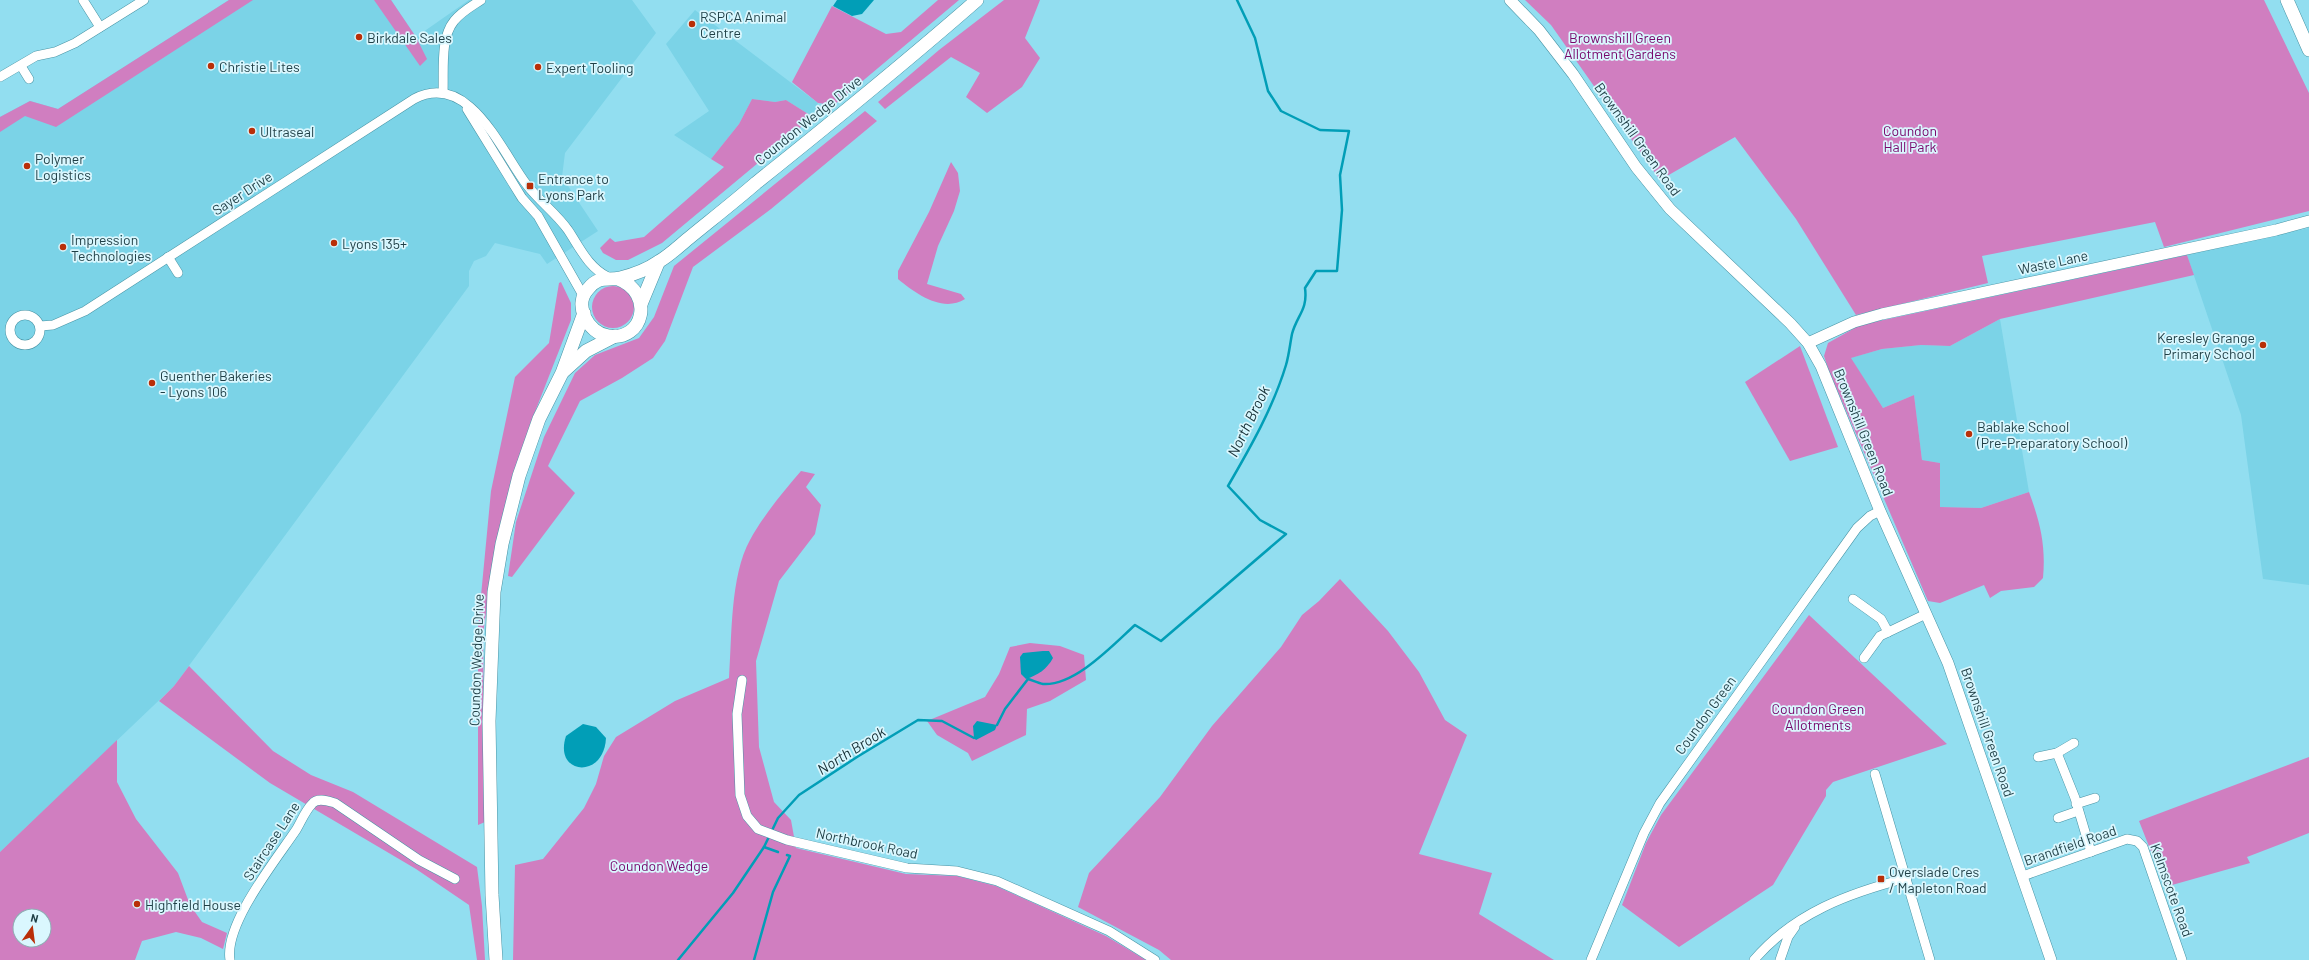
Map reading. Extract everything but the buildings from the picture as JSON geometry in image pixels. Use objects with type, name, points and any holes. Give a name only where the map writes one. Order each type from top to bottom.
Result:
[{"type":"main road","name":"Coundon Wedge Drive","points":[[496,960],[492,895],[489,721],[494,592],[502,544],[519,476],[539,419],[562,373],[584,313],[584,297],[586,290],[592,284],[658,263],[851,107],[977,0]]},
{"type":"main road","points":[[2287,0],[2309,50]]},
{"type":"main road","name":"Coundon Wedge Drive","points":[[562,373],[586,351],[615,336],[622,335],[635,327],[641,312],[641,304],[658,263]]},
{"type":"main road","points":[[613,278],[632,286],[641,304]]},
{"type":"main road","points":[[584,313],[590,326],[596,332],[615,336]]},
{"type":"street","points":[[83,0],[100,27]]},
{"type":"street","points":[[0,77],[36,56],[55,52],[75,43],[144,0]]},
{"type":"street","points":[[443,93],[446,41],[450,28],[458,16],[481,0]]},
{"type":"street","name":"Brownshill Green Road","points":[[1510,0],[1539,30],[1573,74],[1636,167],[1670,209],[1790,323],[1808,343],[1820,366],[1880,511],[1948,663],[2051,960]]},
{"type":"street","points":[[21,66],[29,79]]},
{"type":"street","name":"Sayer Drive","points":[[40,326],[54,325],[85,311],[414,99],[431,93],[443,93],[461,100],[476,111],[490,128],[528,185],[557,216],[590,266],[613,278]]},
{"type":"street","points":[[461,100],[522,198],[538,216],[584,297]]},
{"type":"street","name":"Waste Lane","points":[[1808,343],[1854,322],[1882,314],[2276,230],[2309,221]]},
{"type":"street","points":[[168,257],[178,273]]},
{"type":"street","name":"Coundon Green","points":[[1591,960],[1644,833],[1660,802],[1857,528],[1870,516],[1880,511]]},
{"type":"street","points":[[1854,599],[1881,619],[1888,632]]},
{"type":"street","points":[[1864,658],[1880,636],[1926,614]]},
{"type":"street","name":"Northbrook Road","points":[[742,680],[737,714],[740,795],[747,816],[758,829],[787,840],[907,868],[957,871],[997,881],[1109,931],[1155,960]]},
{"type":"street","points":[[2038,757],[2057,753],[2074,743]]},
{"type":"street","points":[[2057,753],[2077,807],[2091,852]]},
{"type":"street","points":[[1875,774],[1930,960]]},
{"type":"street","points":[[2058,818],[2095,798]]},
{"type":"street","name":"Staircase Lane","points":[[230,960],[229,953],[232,937],[249,900],[298,828],[312,803],[319,800],[335,803],[419,860],[455,879]]},
{"type":"street","name":"Brandfield Road","points":[[2023,876],[2127,840]]},
{"type":"street","name":"Kelmscote Road","points":[[2127,840],[2137,841],[2143,847],[2182,960]]},
{"type":"street","points":[[1754,960],[1778,936],[1813,912],[1859,890],[1907,878]]},
{"type":"street","points":[[1780,960],[1788,937],[1798,921]]},
{"type":"shaded area","points":[[229,0],[391,0],[416,37],[469,0],[632,0],[656,33],[565,153],[562,177],[598,231],[547,264],[540,254],[495,243],[486,256],[474,261],[469,271],[469,286],[174,686],[0,852],[0,117],[30,101],[58,109]]},
{"type":"shaded area","points":[[837,0],[874,0],[862,14],[852,16],[833,6]]},
{"type":"shaded area","points":[[695,10],[818,103],[813,117],[786,100],[775,102],[752,99],[739,124],[711,159],[674,135],[709,111],[666,44]]},
{"type":"shaded area","name":"Keresley Grange Primary School","points":[[2309,228],[2309,585],[2263,579],[2241,415],[2187,255]]},
{"type":"shaded area","name":"Bablake School (Pre-Preparatory School)","points":[[2000,319],[2029,492],[1981,508],[1940,507],[1940,463],[1922,460],[1914,395],[1883,408],[1850,358],[1882,349],[1921,345],[1950,346]]},
{"type":"shaded area","points":[[1049,651],[1053,658],[1042,671],[1026,679],[1021,674],[1020,657],[1023,653]]},
{"type":"shaded area","points":[[977,721],[997,725],[995,730],[976,740],[974,738],[973,726]]},
{"type":"shaded area","points":[[583,724],[596,727],[606,738],[603,752],[597,761],[589,766],[580,767],[572,765],[566,759],[564,749],[566,736]]},
{"type":"green space","points":[[229,0],[253,0],[56,127],[25,116],[0,132],[0,117],[30,101],[58,109]]},
{"type":"green space","points":[[374,0],[391,0],[416,37],[427,59],[420,66]]},
{"type":"green space","points":[[938,0],[959,0],[834,105],[818,103],[792,82],[832,6],[886,34],[901,32]]},
{"type":"green space","points":[[1004,0],[1040,0],[1025,38],[1040,58],[1022,87],[987,113],[966,97],[980,73],[951,57],[885,109],[878,102],[939,50]]},
{"type":"green space","name":"Coundon Hall Park","points":[[1525,0],[2264,0],[2309,93],[2309,211],[2164,247],[2155,222],[1982,256],[1988,283],[1856,315],[1796,219],[1735,137],[1660,180],[1551,25]]},
{"type":"green space","points":[[752,99],[775,102],[786,100],[813,117],[662,243],[628,260],[616,260],[603,253],[600,248],[610,238],[615,242],[644,237],[724,167],[711,159],[739,124]]},
{"type":"green space","points":[[865,111],[877,121],[771,209],[693,267],[665,341],[653,358],[622,378],[580,401],[548,466],[575,493],[512,577],[508,576],[516,522],[544,437],[575,373],[595,355],[639,338],[654,317],[674,266]]},
{"type":"green space","points":[[951,162],[958,173],[960,191],[954,211],[938,246],[927,284],[961,294],[965,299],[957,303],[948,304],[939,303],[921,296],[898,279],[898,271],[929,212]]},
{"type":"green space","points":[[2187,255],[2194,275],[2000,319],[1950,346],[1921,345],[1882,349],[1851,358],[1883,408],[1914,395],[1922,460],[1940,463],[1940,507],[1981,508],[2029,492],[2036,513],[2043,544],[2044,566],[2043,578],[2034,587],[2001,591],[1990,598],[1984,585],[1940,603],[1928,601],[1829,371],[1824,356],[1828,343],[1860,325]]},
{"type":"green space","points":[[561,282],[571,303],[571,320],[531,422],[496,543],[483,634],[485,822],[478,825],[478,627],[491,491],[515,377],[549,343],[559,283]]},
{"type":"green space","points":[[613,286],[628,292],[634,307],[628,322],[613,328],[598,322],[592,307],[598,292]]},
{"type":"green space","points":[[1800,346],[1838,447],[1790,461],[1745,382]]},
{"type":"green space","name":"Coundon Wedge","points":[[801,471],[815,474],[806,487],[821,505],[815,534],[779,581],[756,661],[759,747],[774,802],[791,820],[796,848],[906,874],[957,876],[996,886],[1106,936],[1146,960],[513,960],[515,865],[543,859],[584,808],[596,784],[604,756],[616,737],[675,701],[729,678],[735,589],[743,555],[750,540],[767,513]]},
{"type":"green space","points":[[1340,579],[1388,631],[1419,672],[1445,720],[1467,735],[1419,854],[1492,873],[1479,914],[1554,960],[1171,960],[1159,950],[1078,907],[1089,873],[1160,797],[1212,726],[1281,647],[1302,615],[1319,601]]},
{"type":"green space","name":"Coundon Green Allotments","points":[[1809,615],[1947,744],[1833,782],[1826,790],[1826,796],[1773,885],[1679,947],[1622,905],[1646,843],[1661,815]]},
{"type":"green space","points":[[1030,643],[1060,646],[1084,655],[1086,680],[1050,701],[1027,709],[1026,735],[972,761],[968,753],[937,735],[927,721],[985,697],[999,674],[1010,647]]},
{"type":"green space","points":[[189,666],[273,751],[311,775],[353,792],[477,867],[482,906],[485,960],[477,960],[469,905],[416,869],[270,783],[159,701],[174,686]]},
{"type":"green space","points":[[117,740],[117,782],[136,819],[178,873],[190,905],[202,922],[227,933],[223,949],[201,938],[176,932],[142,941],[135,960],[0,960],[0,852]]},
{"type":"green space","points":[[2309,757],[2309,833],[2247,857],[2250,863],[2165,887],[2139,821]]},
{"type":"waterway","name":"North Brook","points":[[997,725],[1005,709],[1028,679],[1043,684],[1055,683],[1068,678],[1093,663],[1135,625],[1161,641],[1286,534],[1260,520],[1228,486],[1245,457],[1275,397],[1287,361],[1294,327],[1304,307],[1306,296],[1305,288],[1316,271],[1337,271],[1342,210],[1340,175],[1349,131],[1320,130],[1281,111],[1268,91],[1255,38],[1237,0]]},
{"type":"waterway","name":"North Brook","points":[[678,960],[733,893],[764,847],[778,818],[799,795],[857,757],[918,720],[942,721],[974,738]]},
{"type":"waterway","name":"North Brook","points":[[764,847],[778,852]]},
{"type":"waterway","name":"North Brook","points":[[754,960],[773,892],[790,856],[787,855]]},
{"type":"place","name":"RSPCA Animal Centre","points":[[692,24]]},
{"type":"place","name":"Birkdale Sales","points":[[359,37]]},
{"type":"place","name":"Christie Lites","points":[[211,66]]},
{"type":"place","name":"Expert Tooling","points":[[538,67]]},
{"type":"place","name":"Ultraseal","points":[[252,131]]},
{"type":"place","name":"Polymer Logistics","points":[[27,166]]},
{"type":"place","name":"Entrance to Lyons Park","points":[[530,186]]},
{"type":"place","name":"Lyons 135+","points":[[334,243]]},
{"type":"place","name":"Impression Technologies","points":[[63,247]]},
{"type":"place","name":"Keresley Grange Primary School","points":[[2263,345]]},
{"type":"place","name":"Guenther Bakeries - Lyons 106","points":[[152,383]]},
{"type":"place","name":"Bablake School (Pre-Preparatory School)","points":[[1969,434]]},
{"type":"place","name":"Overslade Cres / Mapleton Road","points":[[1881,879]]},
{"type":"place","name":"Highfield House","points":[[137,904]]},
{"type":"park label","name":"Brownshill Green Allotment Gardens","points":[[1620,46]]}]
